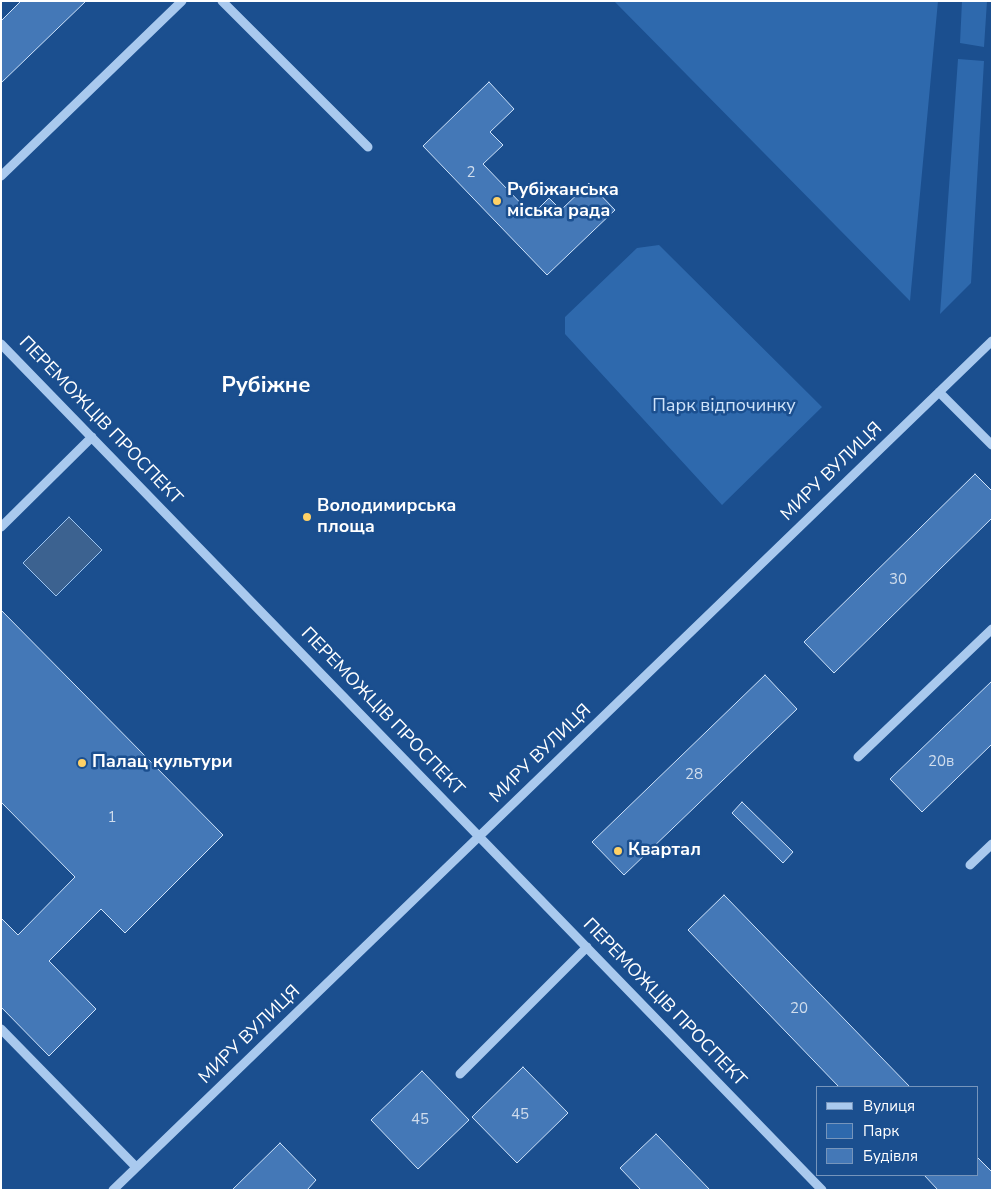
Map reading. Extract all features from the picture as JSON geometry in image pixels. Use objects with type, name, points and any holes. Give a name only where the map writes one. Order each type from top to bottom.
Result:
[{"type":"street","points":[[1,176],[182,1]]},
{"type":"street","points":[[222,1],[368,147]]},
{"type":"street","name":"МИРУ ВУЛИЦЯ","points":[[113,1190],[992,341]]},
{"type":"street","name":"ПЕРЕМОЖЦІВ ПРОСПЕКТ","points":[[1,344],[480,835],[822,1190]]},
{"type":"street","points":[[939,392],[992,444]]},
{"type":"street","points":[[1,527],[92,437]]},
{"type":"street","points":[[858,757],[992,629]]},
{"type":"street","points":[[970,865],[992,844]]},
{"type":"street","points":[[460,1074],[587,947]]},
{"type":"street","points":[[1,1029],[136,1167]]},
{"type":"green space","points":[[614,1],[938,1],[910,301]]},
{"type":"green space","points":[[962,1],[987,1],[984,47],[960,43]]},
{"type":"green space","points":[[958,59],[984,61],[971,283],[940,314]]},
{"type":"green space","name":"Парк відпочинку","points":[[659,245],[822,407],[722,505],[565,334],[565,317],[637,248]]},
{"type":"shaded area","points":[[69,517],[102,550],[56,596],[23,563]]},
{"type":"building","points":[[21,1],[86,1],[1,83],[1,21]]},
{"type":"building","points":[[489,82],[514,109],[490,132],[503,145],[483,164],[532,215],[549,198],[561,210],[589,183],[615,210],[547,275],[423,146]]},
{"type":"building","points":[[975,474],[992,491],[992,518],[834,673],[804,642]]},
{"type":"building","points":[[1,610],[223,835],[125,933],[101,909],[49,961],[96,1009],[49,1056],[1,1007],[1,918],[18,935],[75,877],[1,802]]},
{"type":"building","points":[[765,675],[797,709],[624,875],[592,842]]},
{"type":"building","points":[[992,681],[992,744],[922,812],[890,779]]},
{"type":"building","points":[[742,802],[793,852],[783,863],[732,813]]},
{"type":"building","points":[[724,895],[909,1086],[838,1086],[688,930]]},
{"type":"building","points":[[523,1067],[568,1113],[517,1163],[472,1117]]},
{"type":"building","points":[[422,1071],[469,1120],[418,1169],[371,1120]]},
{"type":"building","points":[[656,1134],[710,1190],[641,1190],[620,1168]]},
{"type":"building","points":[[280,1143],[316,1180],[307,1190],[232,1190]]},
{"type":"building","points":[[978,1158],[992,1172],[992,1190],[938,1190],[925,1176],[978,1176]]},
{"type":"place","name":"Рубіжанська міська рада","points":[[497,201]]},
{"type":"place","name":"Володимирська площа","points":[[307,517]]},
{"type":"place","name":"Палац культури","points":[[82,763]]},
{"type":"place","name":"Квартал","points":[[618,851]]},
{"type":"district","name":"Рубіжне","points":[[266,387]]}]
